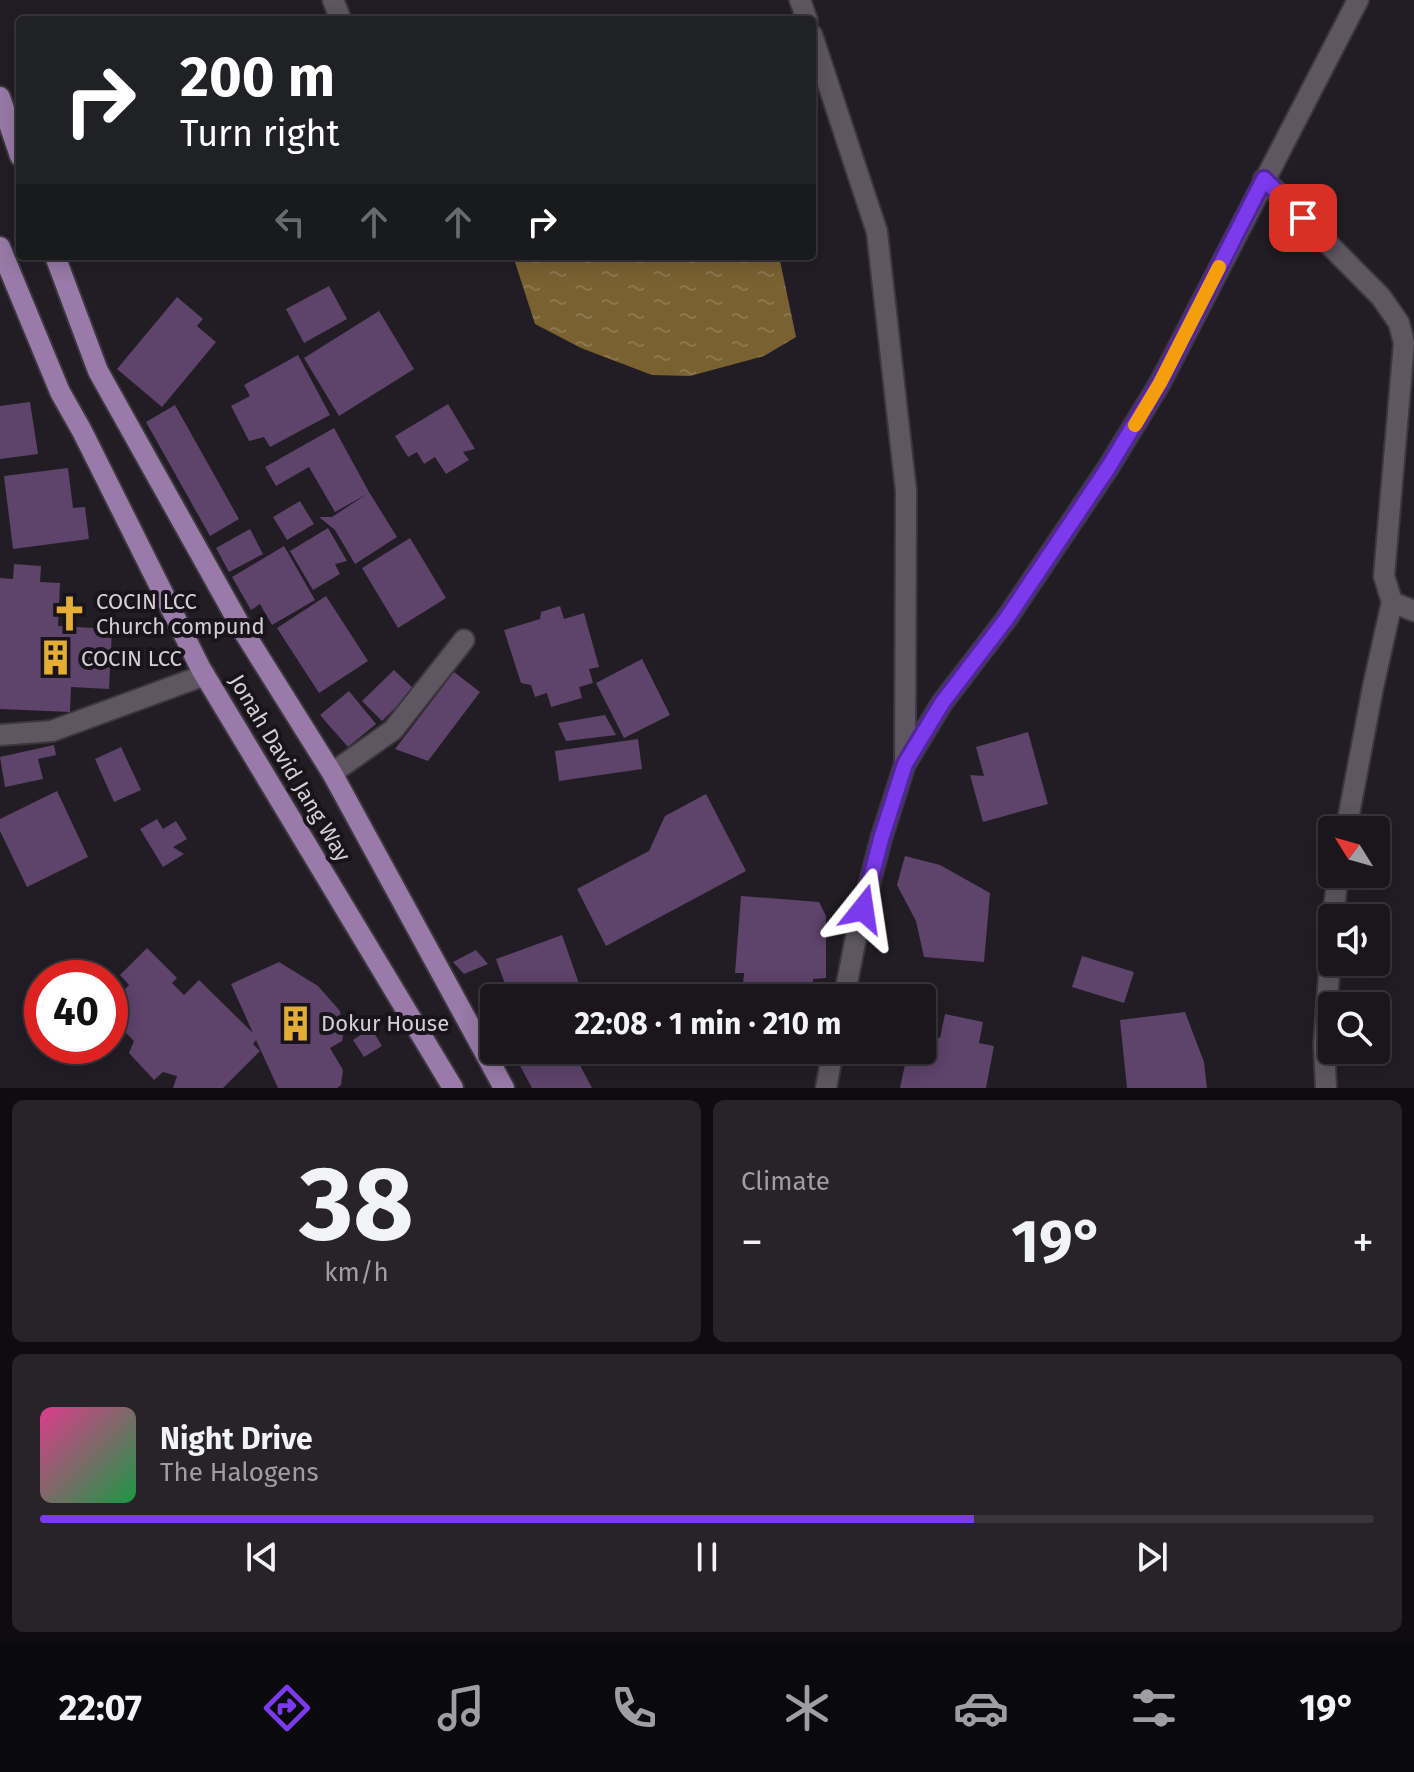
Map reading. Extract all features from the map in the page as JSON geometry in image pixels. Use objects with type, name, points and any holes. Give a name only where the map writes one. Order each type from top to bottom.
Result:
[{"type":"main road","points":[[0,97],[16,144]]},
{"type":"main road","name":"Jonah David Jang Way","points":[[0,247],[60,392],[205,675],[453,1088]]},
{"type":"main road","points":[[56,260],[98,371],[245,634],[332,773],[504,1088]]},
{"type":"street","points":[[847,984],[881,839],[905,764],[942,703],[1007,618],[1146,407],[1358,0]]},
{"type":"street","points":[[816,47],[877,232],[906,491],[905,764]]},
{"type":"street","points":[[1264,179],[1381,297],[1399,323],[1404,343],[1384,576],[1392,602],[1349,816]]},
{"type":"street","points":[[1392,602],[1414,611]]},
{"type":"street","points":[[332,773],[393,730],[464,640]]},
{"type":"street","points":[[0,735],[52,731],[205,675]]},
{"type":"street","points":[[1326,1088],[1324,1045],[1329,976]]},
{"type":"street","points":[[826,1088],[830,1064]]},
{"type":"water","points":[[514,260],[780,260],[796,337],[764,356],[690,376],[652,375],[581,348],[535,324]]},
{"type":"building","points":[[329,286],[347,319],[304,343],[286,309]]},
{"type":"building","points":[[177,297],[203,319],[197,326],[216,342],[162,407],[117,369]]},
{"type":"building","points":[[379,311],[414,369],[339,416],[304,358]]},
{"type":"building","points":[[298,355],[330,415],[270,447],[264,437],[249,441],[231,406],[250,396],[244,385]]},
{"type":"building","points":[[30,402],[38,454],[0,459],[0,406]]},
{"type":"building","points":[[448,404],[475,449],[463,452],[469,460],[446,474],[435,457],[424,464],[417,452],[408,457],[395,436]]},
{"type":"building","points":[[175,405],[239,519],[210,536],[146,422]]},
{"type":"building","points":[[334,428],[397,537],[355,564],[335,530],[319,517],[332,517],[367,494],[335,512],[309,467],[276,486],[265,467]]},
{"type":"building","points":[[68,468],[73,508],[85,507],[89,539],[13,549],[4,476]]},
{"type":"building","points":[[300,501],[314,524],[287,540],[273,517]]},
{"type":"building","points":[[328,528],[347,561],[335,564],[340,574],[313,590],[290,551]]},
{"type":"building","points":[[250,529],[263,554],[229,572],[216,548]]},
{"type":"building","points":[[410,538],[446,598],[398,628],[362,568]]},
{"type":"building","points":[[284,546],[315,600],[272,625],[260,604],[251,610],[232,577]]},
{"type":"building","name":"COCIN LCC","points":[[14,564],[41,566],[40,582],[60,583],[58,626],[112,629],[109,689],[71,687],[70,712],[0,709],[0,578],[13,579]]},
{"type":"building","points":[[326,596],[368,661],[319,693],[277,628]]},
{"type":"building","points":[[560,606],[564,619],[584,613],[599,667],[589,669],[593,683],[579,687],[582,698],[551,707],[547,693],[535,697],[531,685],[521,683],[504,630],[540,619],[541,612]]},
{"type":"building","points":[[642,659],[670,715],[624,738],[596,683]]},
{"type":"building","points":[[394,670],[414,689],[382,721],[362,701]]},
{"type":"building","points":[[454,672],[480,692],[428,761],[395,749]]},
{"type":"building","points":[[349,691],[376,724],[348,747],[320,715]]},
{"type":"building","points":[[605,715],[616,735],[566,741],[558,723]]},
{"type":"building","points":[[1028,732],[1048,804],[983,822],[970,775],[984,776],[976,747]]},
{"type":"building","points":[[638,739],[642,769],[559,781],[555,751]]},
{"type":"building","points":[[54,745],[56,755],[38,759],[43,779],[5,787],[0,757]]},
{"type":"building","points":[[121,747],[141,790],[114,802],[95,759]]},
{"type":"building","points":[[57,791],[88,857],[27,887],[0,831],[0,819]]},
{"type":"building","points":[[706,794],[746,871],[606,946],[577,889],[649,851],[665,816]]},
{"type":"building","points":[[157,819],[163,829],[176,821],[187,839],[173,847],[184,854],[163,867],[140,829]]},
{"type":"building","points":[[905,856],[940,865],[990,893],[984,962],[924,957],[916,921],[897,885]]},
{"type":"building","points":[[741,896],[819,902],[826,916],[826,978],[813,979],[813,984],[743,984],[744,973],[735,973]]},
{"type":"building","points":[[562,935],[579,984],[505,984],[496,959]]},
{"type":"building","points":[[147,948],[177,978],[172,983],[184,995],[199,980],[253,1033],[231,984],[279,962],[318,986],[340,1011],[342,1041],[330,1048],[343,1070],[341,1085],[337,1088],[278,1088],[256,1040],[253,1044],[260,1051],[223,1088],[173,1088],[177,1076],[163,1072],[154,1080],[129,1053],[134,1041],[128,1035],[128,967]]},
{"type":"building","points":[[476,950],[488,964],[464,974],[453,962]]},
{"type":"building","points":[[1082,956],[1134,972],[1124,1003],[1072,987]]},
{"type":"building","points":[[1185,1012],[1204,1062],[1207,1088],[1127,1088],[1120,1020]]},
{"type":"building","points":[[945,1014],[983,1022],[979,1043],[994,1046],[986,1088],[900,1088],[905,1064],[936,1064],[936,1037],[940,1038]]},
{"type":"building","points":[[371,1028],[382,1046],[364,1057],[353,1040]]},
{"type":"building","points":[[519,1064],[579,1064],[592,1088],[532,1088]]},
{"type":"slow traffic","points":[[1135,425],[1219,267]]},
{"type":"place","name":"COCIN LCC Church compund","points":[[70,614]]},
{"type":"place","name":"COCIN LCC","points":[[55,658]]},
{"type":"place","name":"Dokur House","points":[[295,1023]]},
{"type":"route","points":[[863,909],[905,764],[942,703],[1007,618],[1108,468],[1160,383],[1264,179],[1303,218]]}]
